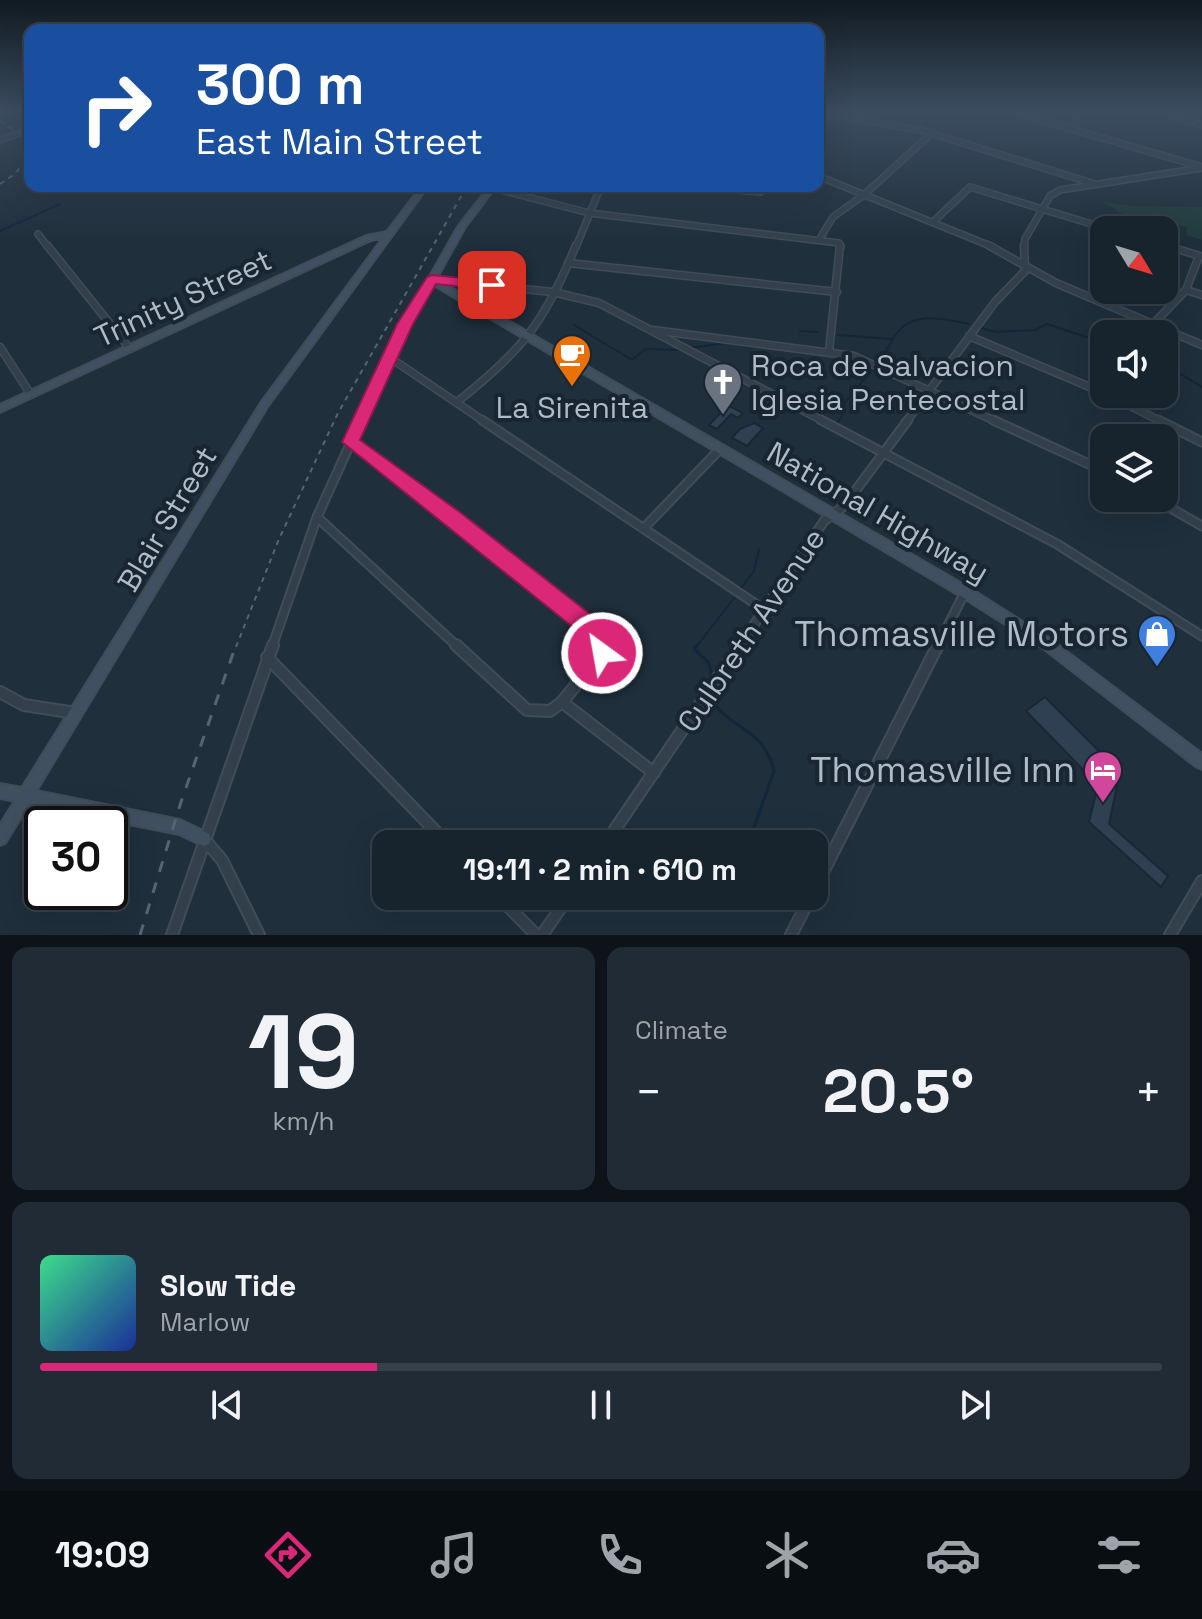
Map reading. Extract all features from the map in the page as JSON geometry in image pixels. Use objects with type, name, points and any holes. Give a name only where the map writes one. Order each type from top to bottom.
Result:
[{"type":"street","points":[[819,240],[833,217],[865,194],[909,154]]},
{"type":"street","points":[[997,154],[1097,185]]},
{"type":"street","points":[[1154,154],[1202,168]]},
{"type":"street","name":"Culbreth Avenue","points":[[615,830],[766,611],[824,521],[844,506],[995,302],[1025,271],[1024,244],[1055,192],[1202,168]]},
{"type":"street","points":[[824,178],[933,222],[1026,265],[1056,283],[1147,320]]},
{"type":"street","points":[[933,222],[970,187],[1090,224]]},
{"type":"street","name":"Blair Street","points":[[0,838],[264,405],[420,192]]},
{"type":"street","points":[[172,935],[317,517],[389,357],[462,227],[486,192]]},
{"type":"street","points":[[509,192],[589,213],[839,243],[842,249],[829,352]]},
{"type":"street","points":[[457,402],[503,364],[528,337],[568,263],[598,192]]},
{"type":"street","points":[[38,234],[130,349]]},
{"type":"street","name":"Trinity Street","points":[[0,409],[369,238],[388,234]]},
{"type":"street","points":[[1157,320],[1186,290],[1200,256],[1178,249]]},
{"type":"street","points":[[568,263],[837,292]]},
{"type":"street","points":[[432,280],[553,292],[599,303],[1057,544],[1202,636]]},
{"type":"street","name":"National Highway","points":[[432,280],[965,592],[1047,644],[1202,762]]},
{"type":"street","points":[[1186,290],[1202,295]]},
{"type":"street","points":[[645,329],[829,352],[870,361],[1090,465]]},
{"type":"street","points":[[1178,334],[1202,345]]},
{"type":"street","points":[[969,336],[1090,387]]},
{"type":"street","points":[[0,347],[31,395]]},
{"type":"street","points":[[389,357],[766,611]]},
{"type":"street","points":[[1135,408],[1202,442]]},
{"type":"street","points":[[317,517],[527,710],[550,711],[562,702],[602,653],[602,642],[597,632],[351,442]]},
{"type":"street","points":[[644,528],[719,450]]},
{"type":"street","points":[[1178,512],[1202,526]]},
{"type":"street","points":[[828,862],[965,592]]},
{"type":"street","points":[[267,657],[434,830]]},
{"type":"street","points":[[0,692],[24,705],[76,713]]},
{"type":"street","points":[[562,702],[654,773]]},
{"type":"street","points":[[0,791],[180,827],[204,839],[222,860],[259,935]]},
{"type":"street","points":[[1170,935],[1202,881]]},
{"type":"street","points":[[513,910],[539,935],[558,910]]},
{"type":"street","points":[[791,935],[804,910]]},
{"type":"green space","points":[[1104,202],[1131,206],[1202,207],[1202,240],[1186,235],[1187,227],[1178,225],[1178,216],[1121,213]]},
{"type":"building","name":"Roca de Salvacion Iglesia Pentecostal","points":[[728,405],[743,413],[738,418],[731,414],[717,429],[709,425]]},
{"type":"building","points":[[754,423],[763,428],[747,446],[732,438],[740,429]]},
{"type":"building","name":"Thomasville Inn","points":[[1045,697],[1116,768],[1112,774],[1118,781],[1109,824],[1168,876],[1161,887],[1089,822],[1098,785],[1026,711]]},
{"type":"waterway","points":[[0,231],[60,204]]},
{"type":"waterway","points":[[879,362],[896,334],[911,322],[930,318],[969,324]]},
{"type":"waterway","points":[[981,328],[996,332],[1035,330],[1047,324],[1090,338]]},
{"type":"waterway","points":[[574,325],[632,360],[645,349],[679,350]]},
{"type":"waterway","points":[[800,331],[818,332]]},
{"type":"waterway","points":[[838,335],[892,339]]},
{"type":"waterway","points":[[690,348],[726,343]]},
{"type":"waterway","points":[[837,423],[842,416],[843,405],[873,369]]},
{"type":"waterway","points":[[1178,372],[1202,387]]},
{"type":"waterway","points":[[741,588],[754,571],[759,549]]},
{"type":"waterway","points":[[696,647],[735,597]]},
{"type":"waterway","points":[[697,645],[694,649],[709,663],[712,678]]},
{"type":"waterway","points":[[715,705],[756,739],[769,757],[774,771],[753,830]]},
{"type":"railway","points":[[0,184],[15,174],[24,162]]},
{"type":"railway","points":[[236,647],[279,539],[338,413],[464,192]]},
{"type":"railway","points":[[140,935],[181,802],[236,645]]},
{"type":"place","name":"La Sirenita","points":[[572,388]]},
{"type":"place","name":"Roca de Salvacion Iglesia Pentecostal","points":[[723,416]]},
{"type":"place","name":"Thomasville Motors","points":[[1157,668]]},
{"type":"place","name":"Thomasville Inn","points":[[1103,804]]},
{"type":"route","points":[[492,285],[432,280],[405,324],[351,442],[597,632],[602,642],[602,653]]}]
